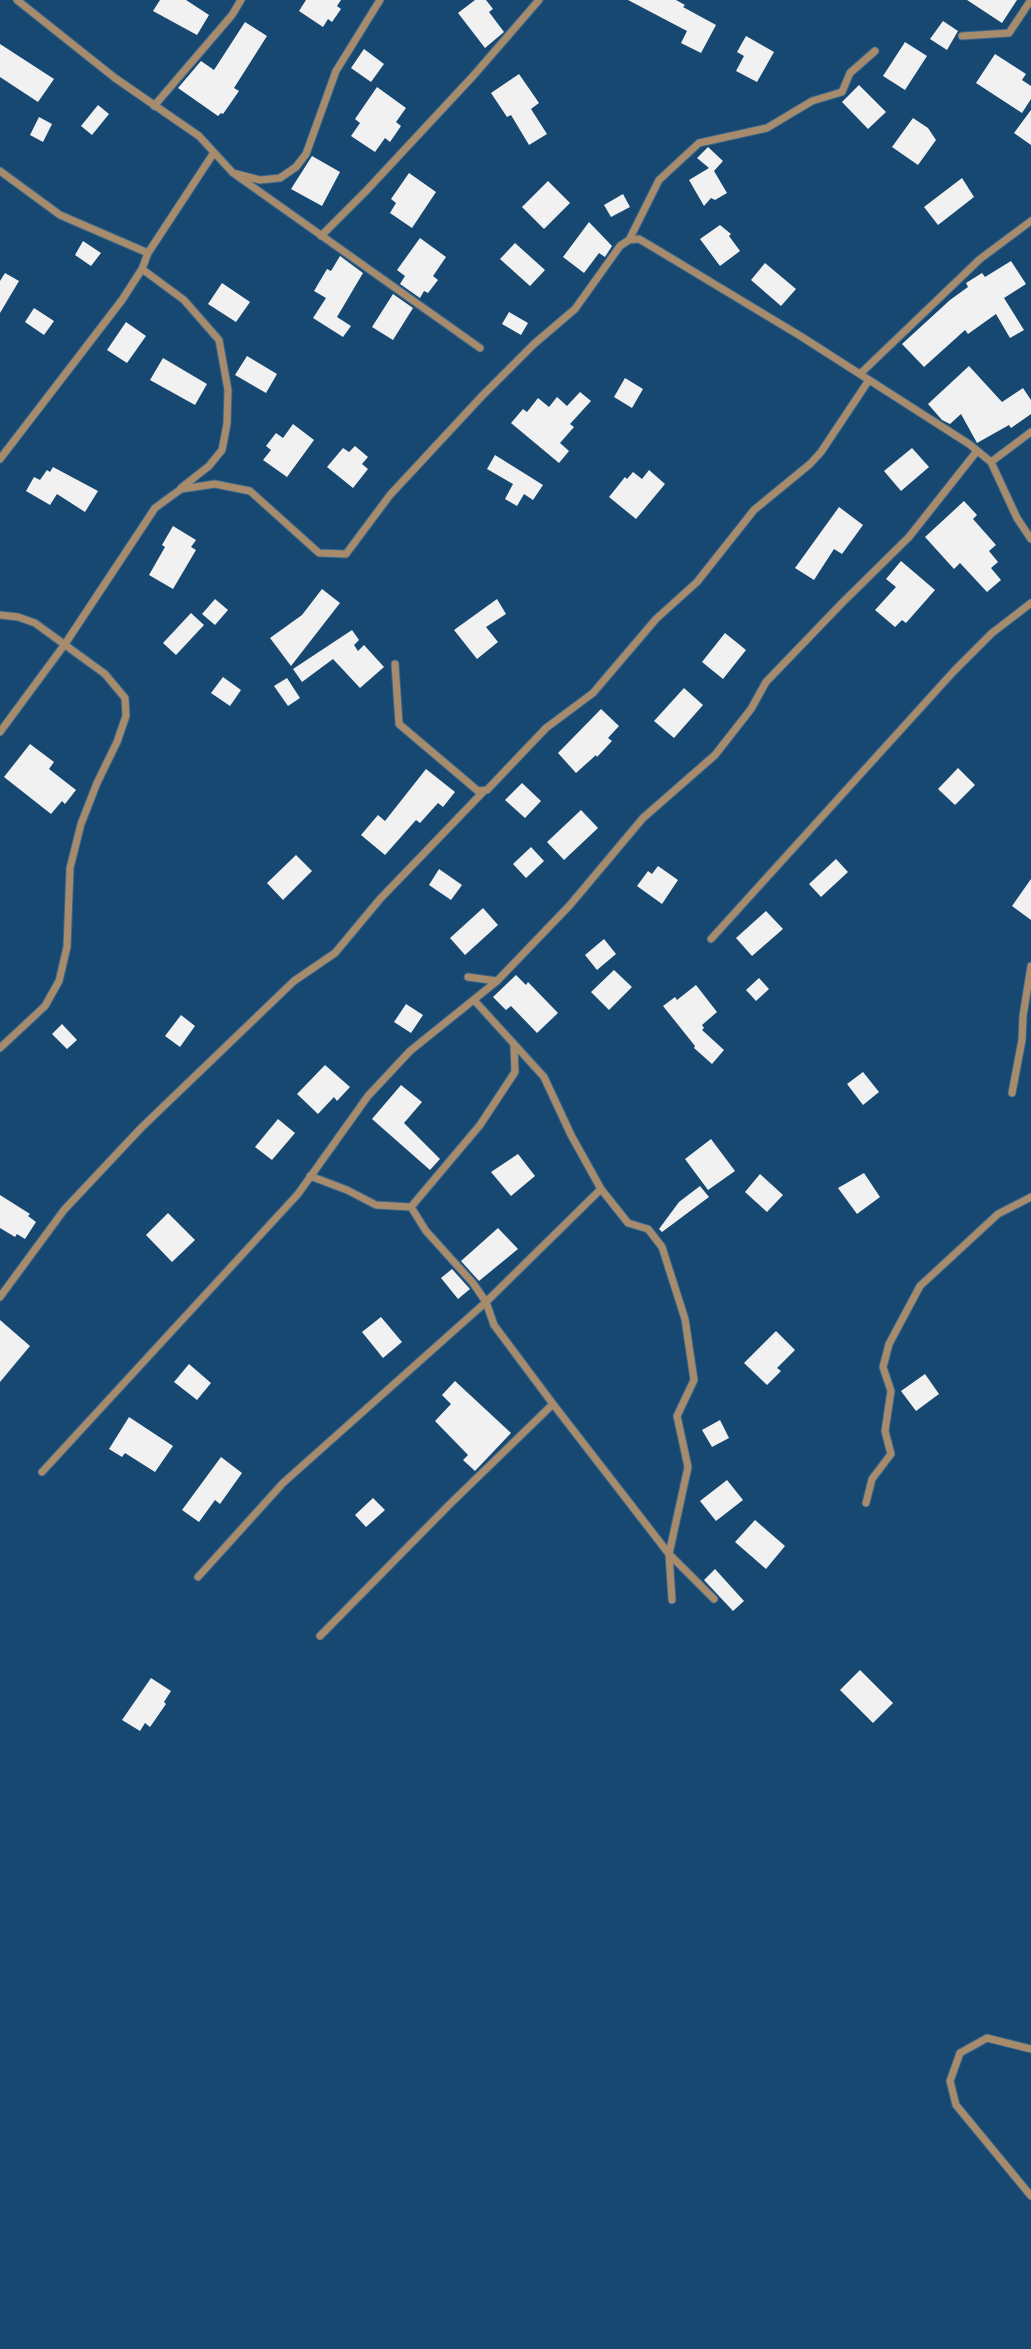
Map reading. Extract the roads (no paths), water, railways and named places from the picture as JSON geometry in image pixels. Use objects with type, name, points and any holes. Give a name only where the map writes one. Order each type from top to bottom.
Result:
[{"type":"street","points":[[16,0],[115,78],[199,136],[233,173],[480,348]]},
{"type":"street","points":[[154,106],[232,15],[241,0]]},
{"type":"street","points":[[233,173],[260,180],[280,178],[296,167],[311,142],[336,71],[380,0]]},
{"type":"street","points":[[321,236],[456,94],[539,0]]},
{"type":"street","points":[[962,36],[1010,33],[1025,4],[1031,0]]},
{"type":"street","points":[[629,240],[659,180],[699,144],[767,128],[811,101],[842,92],[850,73],[875,51]]},
{"type":"street","points":[[0,460],[122,300],[142,269],[148,253],[213,154]]},
{"type":"street","points":[[0,171],[60,215],[148,253]]},
{"type":"street","points":[[860,374],[980,259],[1031,221]]},
{"type":"street","points":[[172,495],[181,489],[215,484],[250,491],[319,553],[345,554],[390,495],[482,396],[534,344],[575,309],[620,246],[629,240],[639,239],[860,374],[991,462],[1017,518],[1031,539]]},
{"type":"street","points":[[0,732],[65,643],[155,508],[209,466],[222,450],[227,424],[228,390],[219,340],[184,300],[142,269]]},
{"type":"street","points":[[0,1297],[64,1210],[141,1128],[294,981],[335,953],[380,899],[546,727],[593,692],[656,620],[697,582],[754,510],[810,464],[821,452],[869,380]]},
{"type":"street","points":[[991,462],[1031,432]]},
{"type":"street","points":[[42,1472],[298,1194],[368,1096],[410,1051],[497,981],[570,905],[643,818],[715,755],[751,709],[766,682],[909,537],[977,452]]},
{"type":"street","points":[[711,939],[954,671],[992,633],[1031,603]]},
{"type":"street","points":[[0,615],[35,623],[105,674],[125,698],[126,716],[80,824],[70,868],[67,947],[60,981],[45,1006],[0,1048]]},
{"type":"street","points":[[395,664],[399,724],[478,791],[483,792]]},
{"type":"street","points":[[1012,1093],[1031,966]]},
{"type":"street","points":[[468,977],[497,981]]},
{"type":"street","points":[[474,999],[544,1077],[571,1135],[601,1189],[628,1223],[648,1229],[662,1247],[685,1319],[694,1380],[677,1416],[688,1467],[669,1554],[671,1600]]},
{"type":"street","points":[[411,1207],[480,1125],[515,1072],[514,1044]]},
{"type":"street","points":[[310,1176],[376,1205],[411,1207]]},
{"type":"street","points":[[198,1577],[283,1483],[486,1302],[601,1189]]},
{"type":"street","points":[[866,1503],[872,1479],[891,1454],[885,1431],[891,1391],[883,1367],[888,1344],[920,1286],[998,1214],[1031,1198]]},
{"type":"street","points":[[411,1207],[426,1231],[473,1283],[486,1302],[494,1325],[553,1404],[669,1554],[714,1599]]},
{"type":"street","points":[[320,1636],[553,1404]]},
{"type":"street","points":[[1031,2049],[987,2038],[960,2053],[950,2081],[956,2105],[1031,2196]]}]
